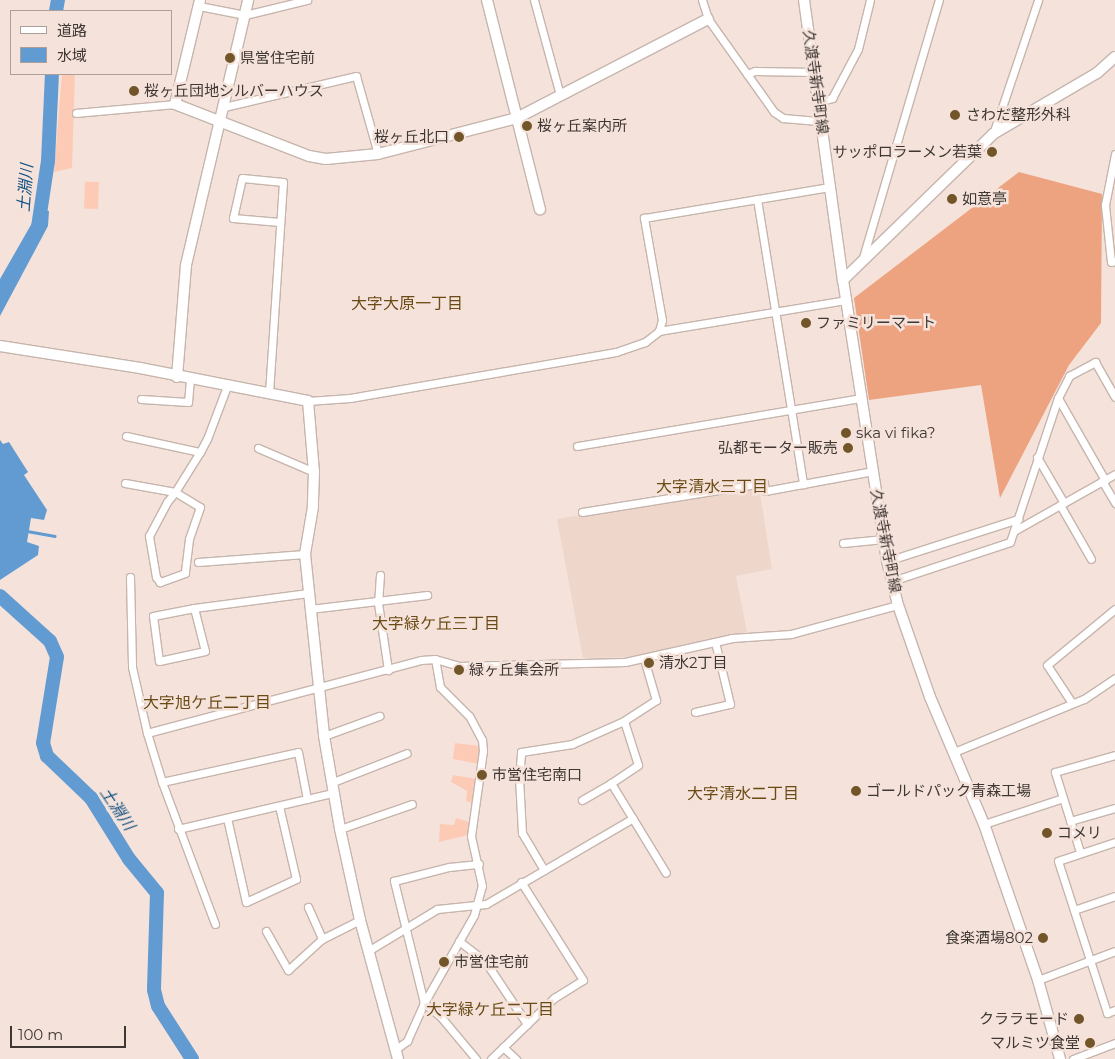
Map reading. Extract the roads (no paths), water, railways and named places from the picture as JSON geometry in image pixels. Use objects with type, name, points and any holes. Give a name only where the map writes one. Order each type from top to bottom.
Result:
[{"type":"street","points":[[177,377],[186,265],[248,0]]},
{"type":"street","points":[[176,104],[199,3],[245,15],[307,0]]},
{"type":"street","points":[[487,0],[540,209]]},
{"type":"street","points":[[534,0],[560,96]]},
{"type":"street","points":[[702,0],[708,18],[774,112],[783,118],[821,121]]},
{"type":"street","name":"久渡寺新寺町線","points":[[804,0],[843,280],[887,561],[898,605],[930,697],[984,824],[1038,980],[1060,1059]]},
{"type":"street","points":[[819,102],[832,98],[858,49],[870,0]]},
{"type":"street","points":[[862,262],[939,0]]},
{"type":"street","points":[[993,134],[1038,0]]},
{"type":"street","points":[[76,113],[154,104],[176,104],[221,120],[308,156],[342,160],[378,154],[517,118],[708,18]]},
{"type":"street","points":[[843,280],[993,134],[1097,73],[1115,57]]},
{"type":"street","points":[[747,74],[814,72]]},
{"type":"street","points":[[224,107],[356,76],[378,154]]},
{"type":"street","points":[[1114,151],[1106,205],[1111,262],[1115,261]]},
{"type":"street","points":[[269,393],[284,182],[242,178],[234,218],[280,222]]},
{"type":"street","points":[[659,330],[662,320],[644,218],[830,187]]},
{"type":"street","points":[[757,199],[803,484]]},
{"type":"street","points":[[0,346],[140,368],[177,377],[308,401],[350,398],[616,352],[644,342],[659,330],[846,300]]},
{"type":"street","points":[[892,581],[1010,542],[1037,457],[1058,398],[1069,376],[1095,362],[1115,397]]},
{"type":"street","points":[[141,399],[188,402],[190,379]]},
{"type":"street","points":[[125,482],[175,492],[200,507],[189,539],[185,573],[160,582],[156,577],[149,536],[175,492],[200,452],[226,386]]},
{"type":"street","points":[[577,446],[861,398]]},
{"type":"street","points":[[1058,398],[1115,503]]},
{"type":"street","points":[[308,401],[314,472],[313,506],[305,554],[324,736],[340,829],[360,920],[397,1054]]},
{"type":"street","points":[[126,436],[200,452]]},
{"type":"street","points":[[258,448],[314,472]]},
{"type":"street","points":[[1037,457],[1091,559]]},
{"type":"street","points":[[582,512],[764,483],[765,491],[873,471]]},
{"type":"street","points":[[1014,531],[1115,474]]},
{"type":"street","points":[[887,561],[1018,519]]},
{"type":"street","points":[[843,543],[884,540]]},
{"type":"street","points":[[198,562],[305,554]]},
{"type":"street","points":[[380,575],[378,603],[388,670]]},
{"type":"street","points":[[130,577],[132,667],[147,732],[178,829],[216,924]]},
{"type":"street","points":[[194,608],[205,651],[159,662],[153,616],[194,608],[308,593]]},
{"type":"street","points":[[310,609],[378,603],[427,595]]},
{"type":"street","points":[[147,732],[319,686],[435,659],[459,666],[644,659],[715,642],[791,634],[898,605]]},
{"type":"street","points":[[1072,703],[1047,665],[1115,609]]},
{"type":"street","points":[[695,712],[730,704],[715,642]]},
{"type":"street","points":[[397,1054],[408,1041],[424,1004],[478,904],[482,886],[479,864],[471,836],[483,750],[482,740],[469,716],[440,687],[435,659]]},
{"type":"street","points":[[544,870],[522,833],[518,777],[521,752],[572,744],[624,722],[656,700],[644,659]]},
{"type":"street","points":[[954,752],[1072,703],[1115,678]]},
{"type":"street","points":[[324,736],[379,716]]},
{"type":"street","points":[[582,800],[638,766],[624,722]]},
{"type":"street","points":[[162,782],[298,752],[307,799]]},
{"type":"street","points":[[333,782],[407,753]]},
{"type":"street","points":[[1080,852],[1055,772],[1115,755]]},
{"type":"street","points":[[611,783],[666,874]]},
{"type":"street","points":[[178,829],[333,793]]},
{"type":"street","points":[[984,824],[1063,798]]},
{"type":"street","points":[[340,829],[412,804]]},
{"type":"street","points":[[227,818],[246,902],[296,879],[280,806]]},
{"type":"street","points":[[1070,821],[1115,808]]},
{"type":"street","points":[[368,951],[437,909],[486,904],[632,818]]},
{"type":"street","points":[[1115,842],[1080,852],[1058,861],[1107,1013],[1115,1010]]},
{"type":"street","points":[[476,1059],[440,1016],[424,1004],[404,929],[394,880],[449,867],[479,864]]},
{"type":"street","points":[[491,1059],[554,998],[583,980],[521,882]]},
{"type":"street","points":[[1074,910],[1115,896]]},
{"type":"street","points":[[308,908],[322,939]]},
{"type":"street","points":[[266,931],[288,970],[322,939],[360,920]]},
{"type":"street","points":[[459,941],[485,961],[527,1024]]},
{"type":"street","points":[[1038,980],[1115,951]]},
{"type":"street","points":[[1073,1059],[1115,1043]]},
{"type":"street","points":[[504,1047],[516,1059]]},
{"type":"water","points":[[40,209],[49,211],[48,226],[0,316],[0,279]]},
{"type":"water","points":[[0,440],[3,444],[9,442],[28,472],[24,475],[47,510],[44,520],[31,518],[27,542],[39,546],[38,555],[0,580]]},
{"type":"waterway","name":"土淵川","points":[[56,10],[58,0]]},
{"type":"waterway","name":"土淵川","points":[[38,227],[48,161],[52,75]]},
{"type":"waterway","points":[[27,531],[55,536]]},
{"type":"waterway","name":"土淵川","points":[[0,596],[50,641],[57,657],[43,743],[47,756],[91,798],[129,859],[157,893],[154,990],[158,1006],[192,1059]]},
{"type":"place","name":"県営住宅前","points":[[230,58]]},
{"type":"place","name":"桜ヶ丘団地シルバーハウス","points":[[134,91]]},
{"type":"place","name":"さわだ整形外科","points":[[955,115]]},
{"type":"place","name":"桜ヶ丘案内所","points":[[527,126]]},
{"type":"place","name":"桜ヶ丘北口","points":[[459,137]]},
{"type":"place","name":"サッポロラーメン若葉","points":[[992,152]]},
{"type":"place","name":"如意亭","points":[[952,199]]},
{"type":"place","name":"ファミリーマート","points":[[806,323]]},
{"type":"place","name":"ska vi fika?","points":[[846,433]]},
{"type":"place","name":"弘都モーター販売","points":[[848,448]]},
{"type":"place","name":"清水2丁目","points":[[649,663]]},
{"type":"place","name":"緑ヶ丘集会所","points":[[459,670]]},
{"type":"place","name":"市営住宅南口","points":[[482,775]]},
{"type":"place","name":"ゴールドパック青森工場","points":[[856,791]]},
{"type":"place","name":"コメリ","points":[[1047,833]]},
{"type":"place","name":"食楽酒場802","points":[[1043,938]]},
{"type":"place","name":"市営住宅前","points":[[444,962]]},
{"type":"place","name":"クララモード","points":[[1079,1019]]},
{"type":"place","name":"マルミツ食堂","points":[[1090,1043]]},
{"type":"district","name":"大字大原一丁目","points":[[407,304]]},
{"type":"district","name":"大字清水三丁目","points":[[712,487]]},
{"type":"district","name":"大字緑ケ丘三丁目","points":[[436,624]]},
{"type":"district","name":"大字旭ケ丘二丁目","points":[[207,703]]},
{"type":"district","name":"大字清水二丁目","points":[[743,794]]},
{"type":"district","name":"大字緑ケ丘二丁目","points":[[490,1010]]}]
